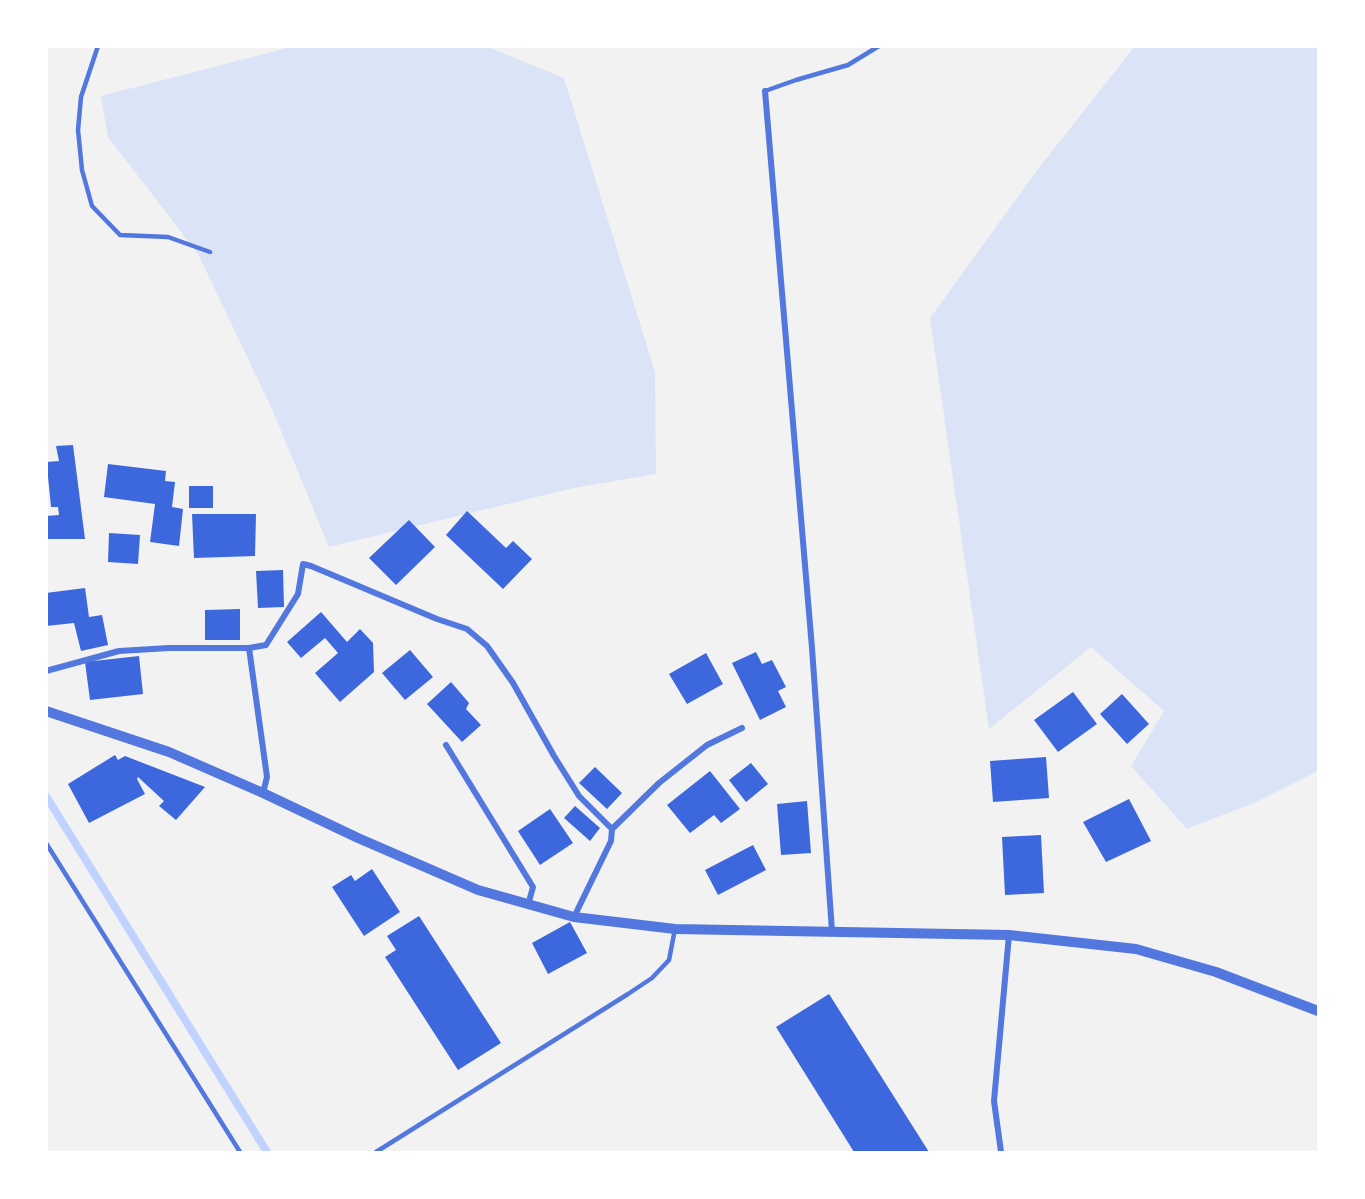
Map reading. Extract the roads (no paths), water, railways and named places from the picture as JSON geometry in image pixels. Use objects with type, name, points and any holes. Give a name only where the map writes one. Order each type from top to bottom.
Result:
[{"type":"street","points":[[765,91],[811,636],[832,931]]},
{"type":"street","points":[[46,671],[119,651],[169,648],[249,648],[266,645],[298,594],[303,564],[311,566],[466,629],[487,646],[513,683],[579,796],[612,829]]},
{"type":"street","points":[[249,648],[267,777],[263,793]]},
{"type":"street","points":[[46,711],[169,752],[478,890],[574,917],[675,929],[1009,935],[1136,949],[1216,972],[1318,1011]]},
{"type":"street","points":[[574,917],[611,841],[612,829],[659,783],[707,745],[742,728]]},
{"type":"street","points":[[446,745],[533,886],[528,905]]},
{"type":"street","points":[[1001,1152],[994,1101],[1009,935]]},
{"type":"lane","points":[[98,46],[81,97],[78,130],[82,170],[92,206],[120,235],[168,237],[210,252]]},
{"type":"lane","points":[[765,91],[848,65],[879,46]]},
{"type":"lane","points":[[46,843],[240,1152]]},
{"type":"lane","points":[[376,1152],[652,978],[669,960],[675,929]]},
{"type":"waterway","points":[[46,796],[267,1152]]}]
